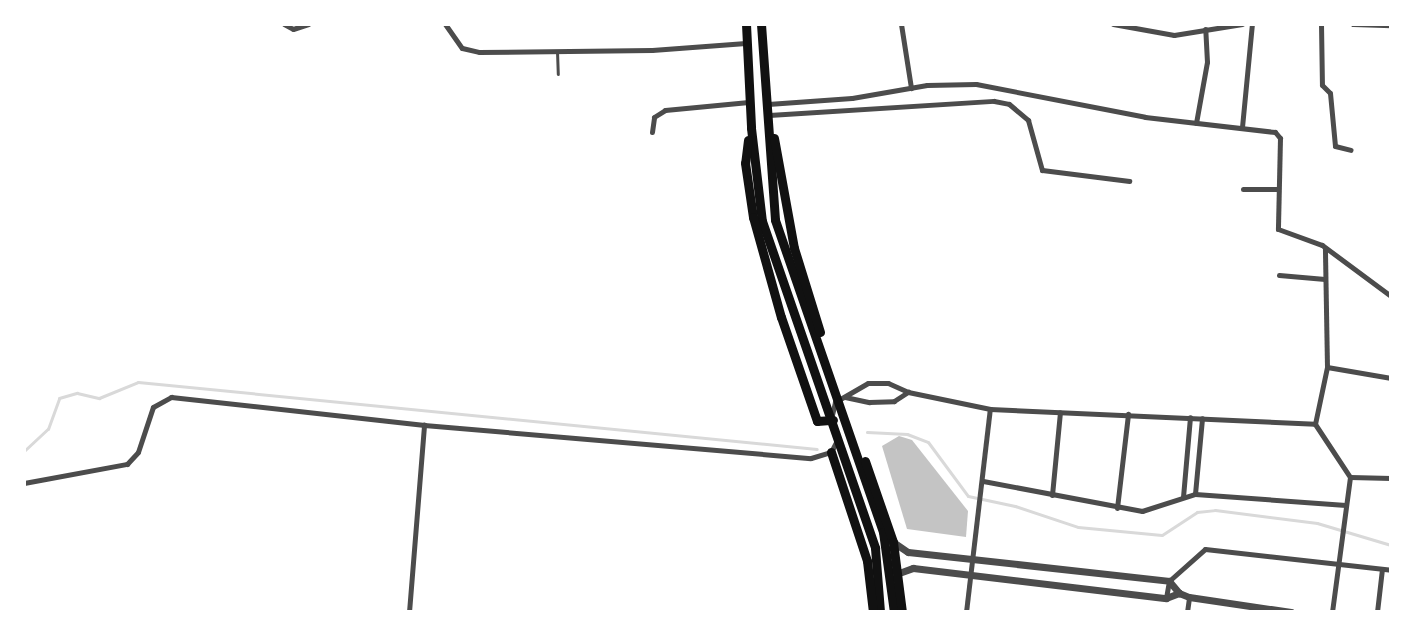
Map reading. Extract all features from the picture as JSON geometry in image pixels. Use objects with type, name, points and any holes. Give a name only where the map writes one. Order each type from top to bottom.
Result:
[{"type":"highway","points":[[746,24],[751,128],[762,221],[874,548],[880,612]]},
{"type":"highway","points":[[761,24],[775,220],[883,532],[894,612]]},
{"type":"highway","points":[[769,120],[794,248],[893,542],[899,573],[902,612]]},
{"type":"highway","points":[[751,128],[745,163],[762,251],[816,418],[820,424],[833,420]]},
{"type":"highway","points":[[839,438],[849,437],[860,449]]},
{"type":"highway","points":[[831,452],[867,561],[873,612]]},
{"type":"street","points":[[284,24],[293,28],[308,24]]},
{"type":"street","points":[[445,24],[462,48],[471,51],[557,51],[746,43]]},
{"type":"street","points":[[901,24],[911,88]]},
{"type":"street","points":[[1113,24],[1174,35],[1242,24]]},
{"type":"street","points":[[1242,127],[1252,24]]},
{"type":"street","points":[[1321,24],[1322,87],[1330,93],[1335,144],[1337,149],[1351,150]]},
{"type":"street","points":[[1353,24],[1391,25]]},
{"type":"street","points":[[1196,123],[1207,62],[1206,29]]},
{"type":"street","points":[[1391,53],[1391,86]]},
{"type":"street","points":[[768,104],[852,98],[911,88],[976,84],[1055,102],[1279,134],[1278,229],[1325,248],[1391,296]]},
{"type":"street","points":[[769,120],[994,101],[1009,104],[1028,120],[1042,170],[1129,181]]},
{"type":"street","points":[[652,132],[654,117],[665,110],[749,102]]},
{"type":"street","points":[[1243,189],[1278,189]]},
{"type":"street","points":[[1325,248],[1327,367],[1315,424],[1350,477],[1332,612]]},
{"type":"street","points":[[1279,274],[1325,279]]},
{"type":"street","points":[[1327,367],[1391,378]]},
{"type":"street","points":[[24,483],[127,464],[138,452],[153,407],[171,397],[424,425],[811,458],[831,452],[839,438],[833,420],[833,405],[868,383],[888,382],[908,392],[990,409],[1315,424]]},
{"type":"street","points":[[843,397],[869,402],[894,401],[908,392]]},
{"type":"street","points":[[966,612],[975,560],[990,409]]},
{"type":"street","points":[[1052,495],[1060,412]]},
{"type":"street","points":[[1117,508],[1128,414]]},
{"type":"street","points":[[1183,496],[1190,417]]},
{"type":"street","points":[[1195,494],[1202,418]]},
{"type":"street","points":[[409,612],[424,425]]},
{"type":"street","points":[[1350,477],[1391,478]]},
{"type":"street","points":[[983,482],[1117,508],[1158,509],[1183,496],[1195,494],[1346,505]]},
{"type":"street","points":[[893,542],[908,552],[1169,581],[1179,593],[1189,597],[1291,612]]},
{"type":"street","points":[[1166,598],[1169,581],[1205,549],[1391,570]]},
{"type":"street","points":[[899,573],[913,568],[973,572],[1166,598],[1179,593]]},
{"type":"street","points":[[1377,612],[1382,569]]},
{"type":"street","points":[[1187,612],[1189,597]]},
{"type":"lane","points":[[557,51],[558,74]]},
{"type":"building","points":[[899,436],[912,440],[968,511],[966,537],[907,529],[882,446]]},
{"type":"waterway","points":[[24,451],[48,429],[59,398],[77,393],[99,398],[138,382],[817,449]]},
{"type":"waterway","points":[[867,432],[907,434],[928,442],[968,496],[1015,506],[1078,527],[1162,535],[1197,512],[1215,510],[1317,523],[1391,545]]}]
